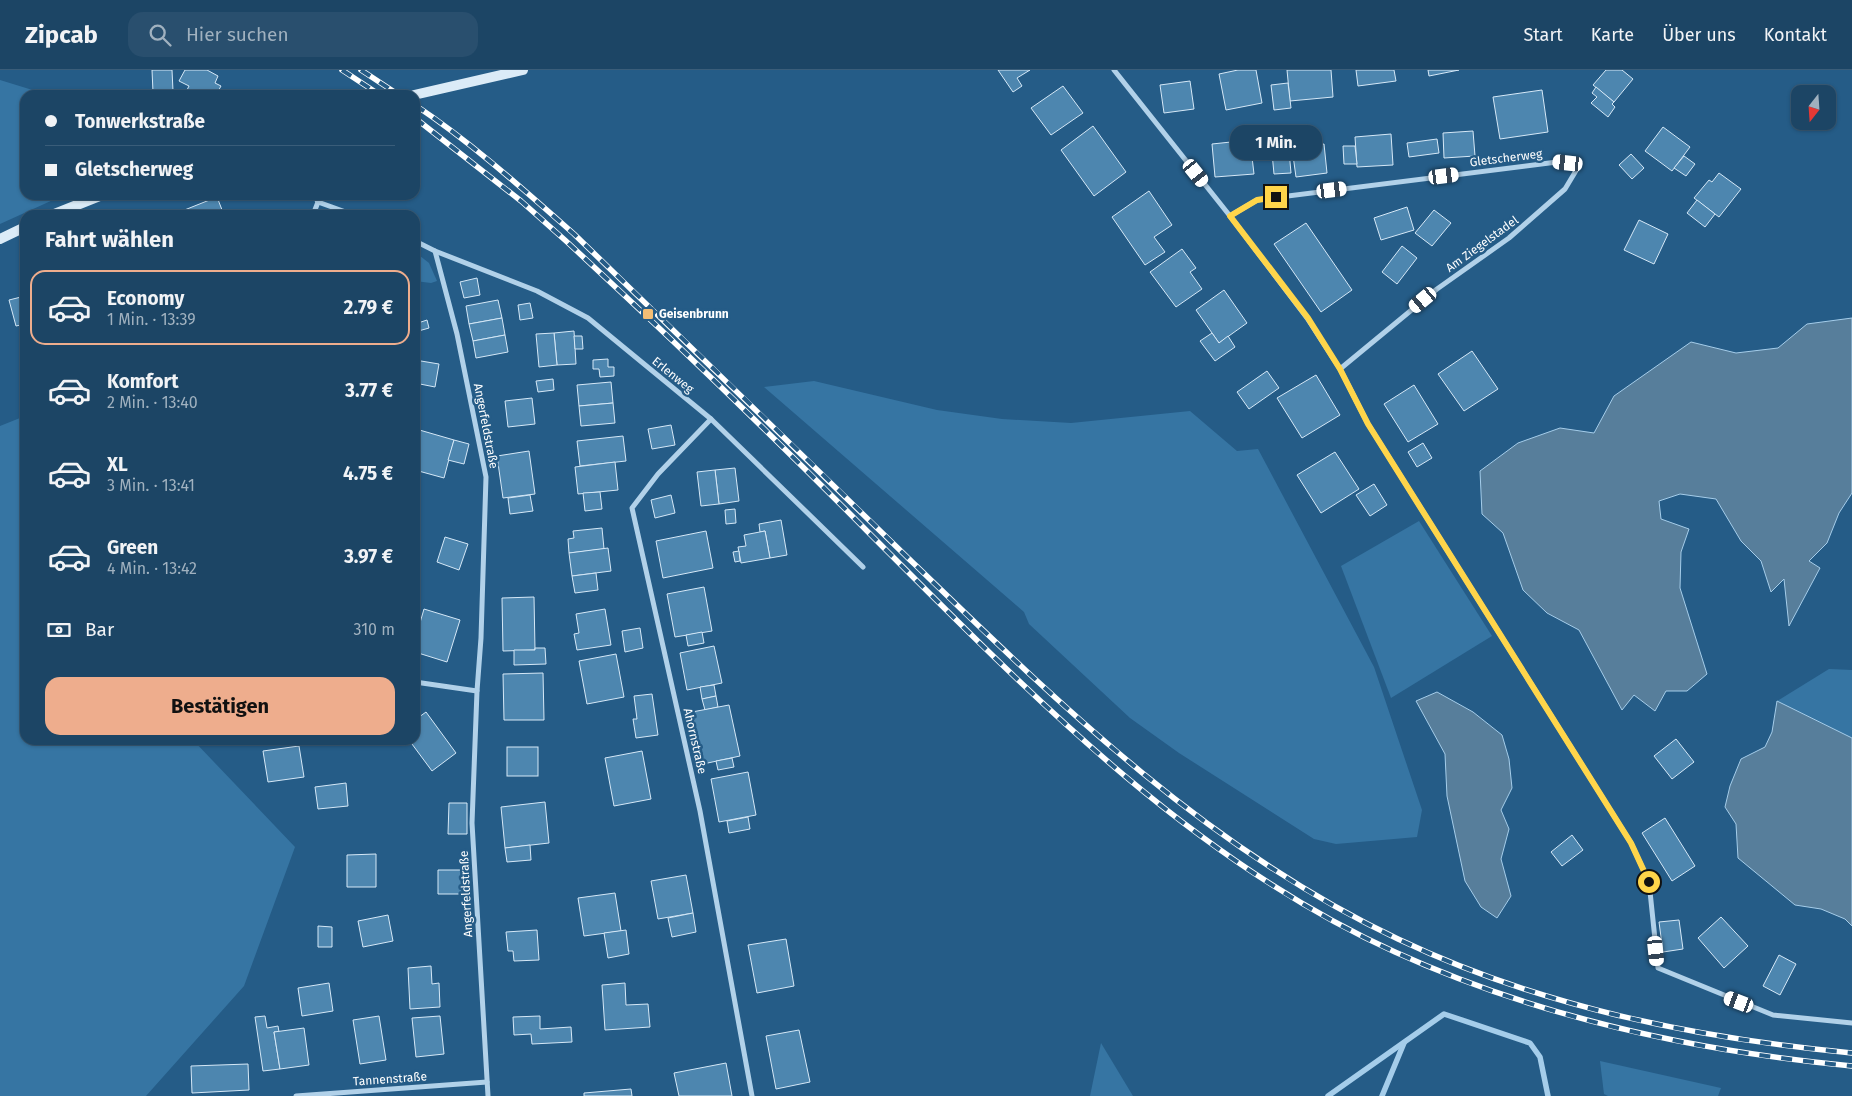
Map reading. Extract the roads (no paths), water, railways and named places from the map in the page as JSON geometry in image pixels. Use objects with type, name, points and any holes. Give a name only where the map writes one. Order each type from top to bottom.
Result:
[{"type":"main road","points":[[420,93],[523,70]]},
{"type":"main road","points":[[64,210],[90,200]]},
{"type":"main road","points":[[0,239],[20,230]]},
{"type":"street","points":[[1114,70],[1308,318],[1340,369],[1368,424],[1631,843],[1649,882],[1658,968],[1772,1015],[1852,1024]]},
{"type":"street","name":"Gletscherweg","points":[[1230,216],[1257,200],[1556,162],[1580,164]]},
{"type":"street","name":"Am Ziegelstadel","points":[[1340,369],[1437,289],[1509,238],[1564,190],[1580,164]]},
{"type":"street","points":[[315,210],[318,202],[340,210]]},
{"type":"street","points":[[420,244],[435,251]]},
{"type":"street","name":"Erlenweg","points":[[435,251],[537,291],[588,318],[711,419],[862,566]]},
{"type":"street","name":"Angerfeldstraße","points":[[435,251],[457,334],[486,477],[481,638],[472,823],[488,1096]]},
{"type":"street","name":"Ahornstraße","points":[[711,419],[658,474],[632,508],[700,810],[752,1096]]},
{"type":"street","points":[[420,683],[477,692]]},
{"type":"street","name":"Tannenstraße","points":[[296,1096],[487,1082]]},
{"type":"waterway","points":[[1328,1096],[1444,1014],[1530,1043],[1540,1057],[1548,1096]]},
{"type":"waterway","points":[[1382,1096],[1404,1043]]},
{"type":"railway","points":[[342,70],[372,90]]},
{"type":"railway","points":[[361,70],[391,90]]},
{"type":"railway","points":[[420,109],[477,151],[574,234],[963,611],[1077,717],[1198,816],[1261,861],[1328,902],[1398,939],[1452,963],[1507,983],[1563,1001],[1620,1016],[1678,1028],[1794,1047],[1852,1053]]},
{"type":"railway","points":[[420,122],[521,201],[605,277],[759,424],[1053,713],[1116,769],[1181,821],[1249,870],[1320,914],[1395,952],[1505,996],[1562,1013],[1676,1041],[1793,1060],[1852,1066]]},
{"type":"place","name":"Geisenbrunn","points":[[648,314]]}]
